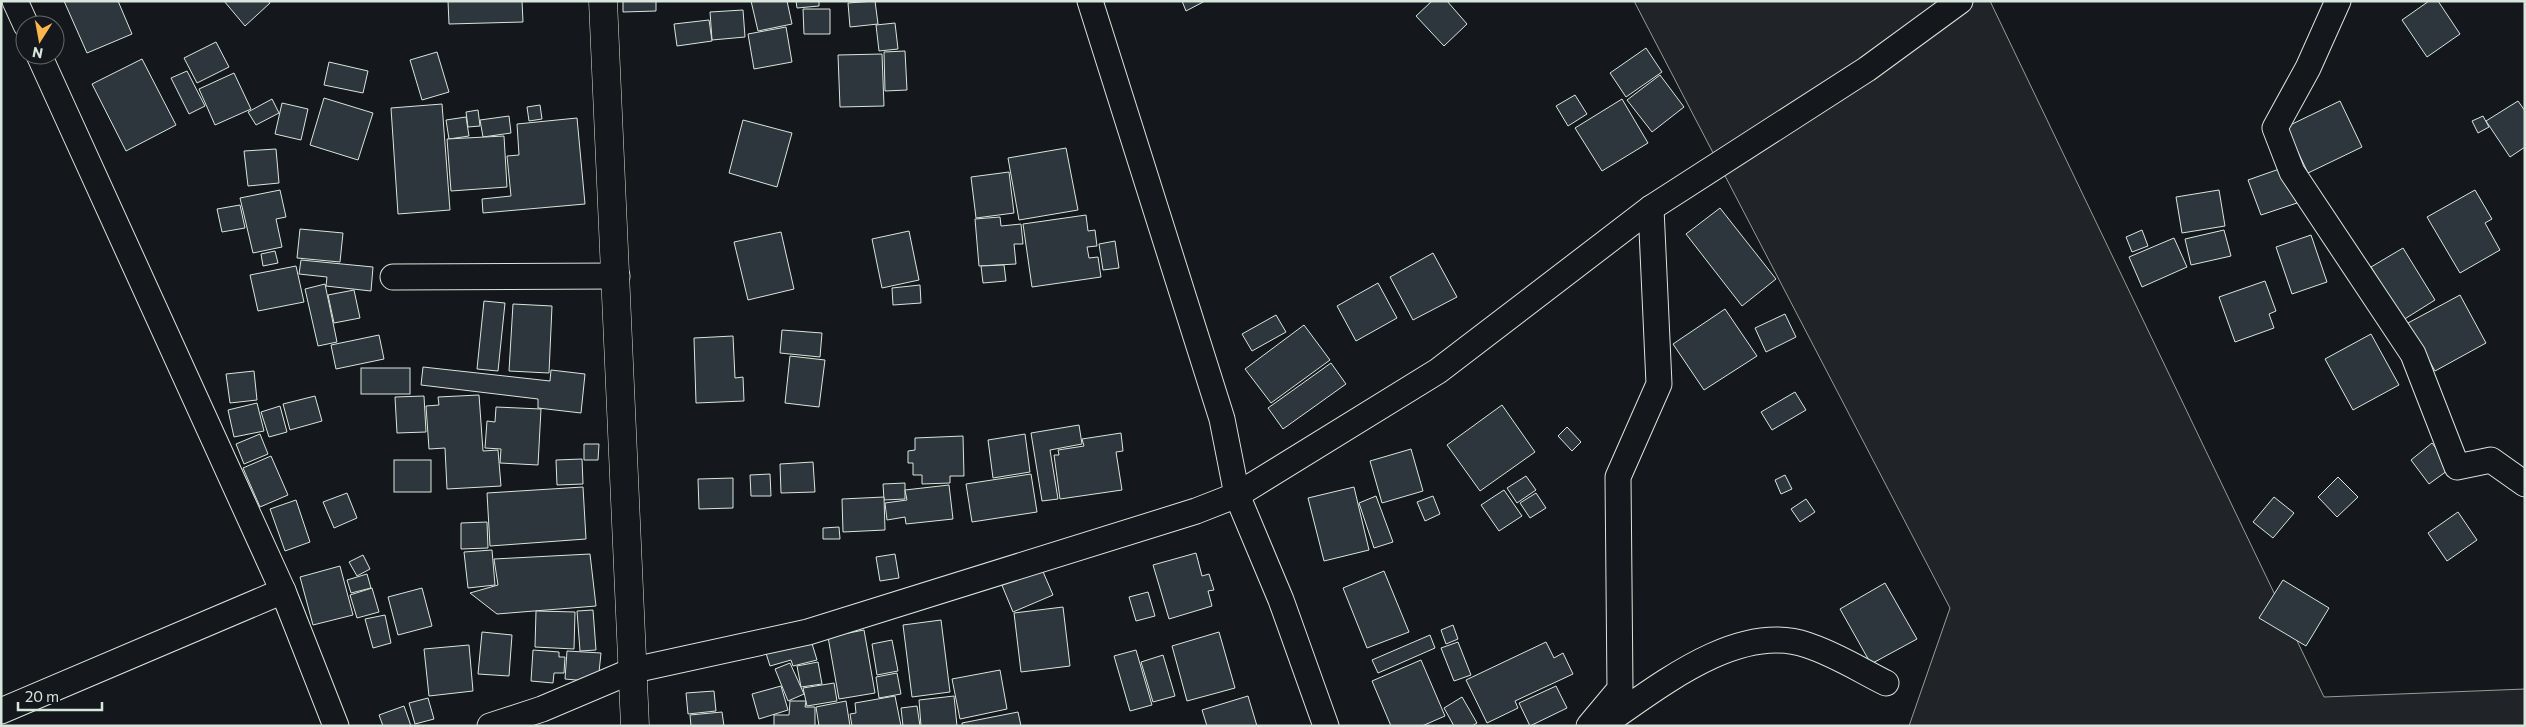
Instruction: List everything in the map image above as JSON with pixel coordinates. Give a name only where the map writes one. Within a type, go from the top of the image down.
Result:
[{"type":"main road","points":[[603,1],[617,276],[635,726]]},
{"type":"street","points":[[15,1],[21,15]]},
{"type":"street","points":[[1090,1],[1222,419],[1237,495],[1281,600],[1326,726]]},
{"type":"street","points":[[490,726],[542,709],[634,670],[808,632],[1196,511],[1237,495],[1438,371],[1652,208],[1867,69],[1960,1]]},
{"type":"street","points":[[2338,1],[2308,68],[2275,128],[2292,172],[2413,354],[2457,467],[2490,460],[2525,484]]},
{"type":"street","points":[[44,65],[283,591],[336,726]]},
{"type":"street","points":[[1589,726],[1620,689],[1618,477],[1659,384],[1652,208]]},
{"type":"street","points":[[393,277],[617,276]]},
{"type":"street","points":[[1,711],[283,591]]},
{"type":"street","points":[[1601,726],[1717,653],[1766,639],[1806,644],[1886,683]]},
{"type":"shaded area","points":[[1634,1],[1990,1],[2324,697],[2525,689],[2525,726],[1909,726],[1950,608]]},
{"type":"building","points":[[64,1],[118,1],[132,34],[87,53]]},
{"type":"building","points":[[224,1],[269,1],[270,3],[245,26]]},
{"type":"building","points":[[448,1],[522,1],[523,22],[449,24]]},
{"type":"building","points":[[623,1],[656,1],[656,11],[623,12]]},
{"type":"building","points":[[751,1],[787,1],[792,24],[758,31]]},
{"type":"building","points":[[796,1],[819,1],[819,6],[797,8]]},
{"type":"building","points":[[875,1],[878,24],[850,27],[848,3]]},
{"type":"building","points":[[1182,1],[1205,1],[1186,11]]},
{"type":"building","points":[[1432,1],[1447,1],[1467,24],[1444,46],[1416,16]]},
{"type":"building","points":[[2429,1],[2438,1],[2460,34],[2427,57],[2402,20]]},
{"type":"building","points":[[803,9],[830,9],[830,34],[804,34]]},
{"type":"building","points":[[743,10],[745,37],[712,40],[710,12]]},
{"type":"building","points":[[709,20],[712,41],[677,46],[674,24]]},
{"type":"building","points":[[895,23],[898,49],[879,51],[876,25]]},
{"type":"building","points":[[786,27],[792,62],[754,69],[748,34]]},
{"type":"building","points":[[216,42],[229,67],[197,83],[184,58]]},
{"type":"building","points":[[1646,48],[1662,72],[1626,97],[1610,73]]},
{"type":"building","points":[[905,51],[907,90],[885,91],[884,52]]},
{"type":"building","points":[[437,52],[449,92],[422,100],[410,60]]},
{"type":"building","points":[[882,54],[884,106],[840,107],[838,55]]},
{"type":"building","points":[[142,59],[176,125],[126,151],[92,84]]},
{"type":"building","points":[[329,62],[368,71],[363,93],[324,85]]},
{"type":"building","points":[[187,71],[205,106],[189,114],[171,78]]},
{"type":"building","points":[[234,73],[251,109],[215,125],[199,89]]},
{"type":"building","points":[[1660,75],[1684,107],[1652,132],[1627,100]]},
{"type":"building","points":[[1575,95],[1587,114],[1568,126],[1556,106]]},
{"type":"building","points":[[324,98],[373,113],[358,160],[310,145]]},
{"type":"building","points":[[272,99],[279,113],[256,125],[248,112]]},
{"type":"building","points":[[1622,99],[1648,143],[1602,171],[1575,128]]},
{"type":"building","points":[[2340,101],[2362,147],[2308,173],[2286,127]]},
{"type":"building","points":[[2518,101],[2525,111],[2525,147],[2510,157],[2486,121]]},
{"type":"building","points":[[282,103],[308,109],[301,140],[275,134]]},
{"type":"building","points":[[442,104],[450,210],[398,214],[391,108]]},
{"type":"building","points":[[540,105],[542,119],[529,121],[527,107]]},
{"type":"building","points":[[478,110],[480,126],[468,127],[466,112]]},
{"type":"building","points":[[509,116],[511,133],[483,137],[480,120]]},
{"type":"building","points":[[2483,116],[2489,127],[2478,133],[2472,121]]},
{"type":"building","points":[[466,117],[469,136],[449,139],[446,120]]},
{"type":"building","points":[[577,118],[585,204],[483,213],[482,199],[511,196],[507,156],[519,155],[517,124]]},
{"type":"building","points":[[743,120],[792,133],[777,187],[729,173]]},
{"type":"building","points":[[504,136],[507,187],[451,191],[447,139]]},
{"type":"building","points":[[1066,148],[1078,210],[1019,220],[1008,158]]},
{"type":"building","points":[[276,149],[279,183],[248,186],[244,151]]},
{"type":"building","points":[[2285,167],[2297,203],[2261,215],[2248,180]]},
{"type":"building","points":[[1009,172],[1014,213],[976,218],[971,177]]},
{"type":"building","points":[[280,190],[286,217],[276,219],[282,247],[253,253],[240,198]]},
{"type":"building","points":[[2219,190],[2225,226],[2182,233],[2176,197]]},
{"type":"building","points":[[2475,190],[2492,219],[2485,223],[2500,250],[2460,273],[2427,217]]},
{"type":"building","points":[[240,205],[245,228],[222,232],[217,209]]},
{"type":"building","points":[[1720,208],[1776,279],[1742,306],[1686,234]]},
{"type":"building","points":[[1086,215],[1088,231],[1095,230],[1097,246],[1087,247],[1089,258],[1098,257],[1101,277],[1032,287],[1023,224]]},
{"type":"building","points":[[1000,217],[1001,226],[1021,224],[1023,244],[1014,244],[1016,264],[979,266],[975,219]]},
{"type":"building","points":[[300,229],[343,233],[340,262],[297,258]]},
{"type":"building","points":[[2142,230],[2148,246],[2132,252],[2126,237]]},
{"type":"building","points":[[2224,230],[2231,256],[2191,265],[2185,239]]},
{"type":"building","points":[[909,231],[919,280],[882,288],[872,239]]},
{"type":"building","points":[[781,232],[794,289],[748,300],[734,242]]},
{"type":"building","points":[[2311,235],[2327,282],[2292,294],[2276,247]]},
{"type":"building","points":[[2174,238],[2187,267],[2142,287],[2129,257]]},
{"type":"building","points":[[1115,241],[1119,268],[1103,270],[1099,244]]},
{"type":"building","points":[[2403,248],[2435,300],[2403,320],[2371,267]]},
{"type":"building","points":[[275,251],[278,263],[263,266],[261,254]]},
{"type":"building","points":[[1433,253],[1457,297],[1413,320],[1390,277]]},
{"type":"building","points":[[301,260],[373,267],[371,291],[326,286],[327,277],[299,274]]},
{"type":"building","points":[[1004,265],[1006,281],[983,283],[981,266]]},
{"type":"building","points":[[296,266],[304,302],[258,311],[250,275]]},
{"type":"building","points":[[2265,281],[2276,311],[2269,314],[2274,328],[2235,342],[2219,297]]},
{"type":"building","points":[[1378,283],[1397,318],[1356,341],[1337,306]]},
{"type":"building","points":[[325,284],[337,342],[318,346],[305,289]]},
{"type":"building","points":[[920,285],[921,303],[893,305],[892,288]]},
{"type":"building","points":[[354,290],[360,318],[334,323],[328,295]]},
{"type":"building","points":[[2460,295],[2486,343],[2435,371],[2408,323]]},
{"type":"building","points":[[484,301],[505,303],[498,371],[477,369]]},
{"type":"building","points":[[513,304],[552,306],[549,373],[509,371]]},
{"type":"building","points":[[1725,309],[1757,356],[1704,390],[1673,344]]},
{"type":"building","points":[[1785,314],[1796,337],[1766,352],[1755,328]]},
{"type":"building","points":[[1276,315],[1286,332],[1252,351],[1242,334]]},
{"type":"building","points":[[1304,325],[1330,360],[1271,403],[1245,369]]},
{"type":"building","points":[[782,330],[822,333],[820,357],[780,353]]},
{"type":"building","points":[[2371,334],[2399,385],[2353,410],[2325,359]]},
{"type":"building","points":[[379,335],[384,359],[336,369],[331,345]]},
{"type":"building","points":[[733,336],[735,378],[743,377],[744,401],[696,403],[694,338]]},
{"type":"building","points":[[790,356],[825,360],[819,407],[785,403]]},
{"type":"building","points":[[1331,363],[1346,384],[1283,429],[1268,408]]},
{"type":"building","points":[[423,367],[550,381],[551,370],[585,374],[581,413],[538,408],[538,399],[421,385]]},
{"type":"building","points":[[361,368],[410,368],[410,394],[361,394]]},
{"type":"building","points":[[254,371],[257,400],[230,403],[226,374]]},
{"type":"building","points":[[1795,392],[1806,410],[1772,430],[1761,412]]},
{"type":"building","points":[[479,395],[483,451],[498,450],[501,486],[447,489],[445,448],[429,449],[426,406],[439,405],[438,397]]},
{"type":"building","points":[[315,396],[322,421],[290,430],[283,404]]},
{"type":"building","points":[[424,396],[426,432],[397,433],[395,397]]},
{"type":"building","points":[[257,403],[264,431],[234,437],[228,410]]},
{"type":"building","points":[[1502,405],[1535,452],[1480,491],[1447,445]]},
{"type":"building","points":[[280,406],[287,432],[269,437],[261,412]]},
{"type":"building","points":[[496,407],[541,409],[538,465],[500,463],[501,449],[485,448],[487,421],[495,422]]},
{"type":"building","points":[[1079,425],[1082,444],[1050,450],[1058,499],[1042,501],[1031,433]]},
{"type":"building","points":[[1567,427],[1581,442],[1572,451],[1558,436]]},
{"type":"building","points":[[1121,433],[1123,451],[1116,452],[1122,490],[1060,499],[1054,455],[1059,455],[1058,450],[1084,446],[1082,439]]},
{"type":"building","points":[[260,434],[268,454],[244,464],[236,444]]},
{"type":"building","points":[[1025,434],[1030,472],[993,478],[988,440]]},
{"type":"building","points":[[963,436],[964,476],[950,476],[950,483],[922,484],[922,475],[913,475],[913,463],[908,463],[908,451],[915,450],[915,438]]},
{"type":"building","points":[[2432,443],[2451,468],[2429,484],[2411,460]]},
{"type":"building","points":[[584,444],[599,444],[598,460],[584,460]]},
{"type":"building","points":[[1411,449],[1423,491],[1382,503],[1370,461]]},
{"type":"building","points":[[271,456],[288,495],[260,507],[243,468]]},
{"type":"building","points":[[582,459],[583,484],[557,485],[556,460]]},
{"type":"building","points":[[394,460],[431,460],[431,492],[394,492]]},
{"type":"building","points":[[813,462],[815,492],[781,493],[780,464]]},
{"type":"building","points":[[770,474],[771,496],[751,496],[750,475]]},
{"type":"building","points":[[1031,474],[1037,512],[972,522],[966,484]]},
{"type":"building","points":[[1785,475],[1792,489],[1781,494],[1775,480]]},
{"type":"building","points":[[1526,476],[1536,490],[1517,503],[1507,488]]},
{"type":"building","points":[[2338,477],[2358,497],[2337,517],[2318,497]]},
{"type":"building","points":[[733,478],[733,508],[699,509],[698,479]]},
{"type":"building","points":[[905,483],[905,499],[884,500],[883,484]]},
{"type":"building","points":[[949,485],[953,519],[906,524],[905,517],[887,520],[885,503],[907,500],[905,490]]},
{"type":"building","points":[[583,487],[586,539],[490,546],[487,493]]},
{"type":"building","points":[[1354,487],[1369,550],[1324,561],[1308,498]]},
{"type":"building","points":[[1504,490],[1522,516],[1499,531],[1481,505]]},
{"type":"building","points":[[347,493],[357,518],[334,528],[323,502]]},
{"type":"building","points":[[1536,493],[1546,508],[1530,518],[1520,503]]},
{"type":"building","points":[[1376,496],[1393,542],[1374,548],[1359,503]]},
{"type":"building","points":[[1433,496],[1440,514],[1425,521],[1417,502]]},
{"type":"building","points":[[884,497],[885,530],[843,532],[842,499]]},
{"type":"building","points":[[2274,497],[2294,513],[2273,538],[2253,522]]},
{"type":"building","points":[[1806,499],[1815,512],[1800,522],[1791,509]]},
{"type":"building","points":[[296,500],[310,542],[285,551],[270,509]]},
{"type":"building","points":[[2458,512],[2477,540],[2447,561],[2428,533]]},
{"type":"building","points":[[487,522],[488,548],[461,549],[461,523]]},
{"type":"building","points":[[839,527],[840,539],[823,539],[823,528]]},
{"type":"building","points":[[492,550],[495,585],[468,588],[464,552]]},
{"type":"building","points":[[1196,553],[1202,576],[1209,574],[1214,590],[1208,591],[1212,606],[1169,619],[1153,565]]},
{"type":"building","points":[[590,554],[596,606],[497,614],[470,593],[498,585],[494,559]]},
{"type":"building","points":[[895,554],[899,578],[880,581],[876,557]]},
{"type":"building","points":[[363,555],[370,569],[357,576],[349,562]]},
{"type":"building","points":[[340,566],[353,615],[313,625],[300,577]]},
{"type":"building","points":[[1041,567],[1053,595],[1013,612],[1001,583]]},
{"type":"building","points":[[1384,571],[1409,632],[1367,648],[1343,588]]},
{"type":"building","points":[[367,574],[371,588],[351,593],[347,580]]},
{"type":"building","points":[[2283,580],[2329,608],[2306,646],[2259,618]]},
{"type":"building","points":[[1885,583],[1917,639],[1871,664],[1840,609]]},
{"type":"building","points":[[372,588],[379,612],[357,618],[350,595]]},
{"type":"building","points":[[422,588],[432,626],[398,635],[388,597]]},
{"type":"building","points":[[1148,592],[1155,616],[1136,621],[1129,597]]},
{"type":"building","points":[[1063,607],[1070,666],[1021,672],[1014,613]]},
{"type":"building","points":[[593,610],[596,650],[580,651],[577,611]]},
{"type":"building","points":[[536,611],[575,612],[574,649],[535,647]]},
{"type":"building","points":[[385,615],[391,643],[373,648],[365,619]]},
{"type":"building","points":[[941,620],[950,692],[912,697],[903,625]]},
{"type":"building","points":[[1453,625],[1458,639],[1446,644],[1441,630]]},
{"type":"building","points":[[864,630],[875,693],[839,699],[828,637]]},
{"type":"building","points":[[482,632],[512,635],[509,676],[478,674]]},
{"type":"building","points":[[1219,632],[1235,688],[1187,701],[1172,646]]},
{"type":"building","points":[[1430,635],[1435,648],[1378,673],[1372,660]]},
{"type":"building","points":[[810,637],[817,660],[793,666],[791,660],[770,666],[765,650]]},
{"type":"building","points":[[892,640],[898,671],[877,675],[872,644]]},
{"type":"building","points":[[1458,642],[1471,675],[1454,681],[1441,648]]},
{"type":"building","points":[[1546,642],[1554,658],[1563,653],[1573,674],[1515,701],[1518,708],[1487,723],[1466,680]]},
{"type":"building","points":[[469,645],[473,691],[429,696],[424,649]]},
{"type":"building","points":[[533,650],[559,652],[559,657],[565,657],[564,673],[554,673],[553,683],[531,681]]},
{"type":"building","points":[[1136,650],[1152,705],[1130,711],[1114,656]]},
{"type":"building","points":[[567,651],[601,653],[598,682],[565,679]]},
{"type":"building","points":[[1163,655],[1175,696],[1153,702],[1141,662]]},
{"type":"building","points":[[1421,660],[1445,716],[1422,726],[1391,726],[1372,681]]},
{"type":"building","points":[[818,662],[822,684],[801,687],[797,666]]},
{"type":"building","points":[[790,663],[804,694],[788,701],[775,669]]},
{"type":"building","points":[[1000,670],[1007,709],[960,719],[952,679]]},
{"type":"building","points":[[897,673],[901,694],[879,698],[876,677]]},
{"type":"building","points":[[834,683],[837,701],[807,706],[803,688]]},
{"type":"building","points":[[781,686],[788,710],[759,719],[752,694]]},
{"type":"building","points":[[1556,686],[1567,708],[1530,726],[1519,703]]},
{"type":"building","points":[[714,691],[716,711],[688,714],[686,693]]},
{"type":"building","points":[[895,696],[901,726],[852,726],[850,714],[856,713],[855,703]]},
{"type":"building","points":[[954,696],[957,726],[921,726],[919,700]]},
{"type":"building","points":[[1248,696],[1257,726],[1207,726],[1202,710]]},
{"type":"building","points":[[1462,697],[1477,723],[1472,726],[1454,726],[1444,708]]},
{"type":"building","points":[[428,698],[434,719],[415,724],[409,703]]},
{"type":"building","points":[[790,701],[806,701],[805,707],[815,707],[815,726],[774,726],[774,715],[789,715]]},
{"type":"building","points":[[846,701],[850,726],[819,726],[816,707]]},
{"type":"building","points":[[404,706],[411,726],[383,726],[379,715]]},
{"type":"building","points":[[917,706],[920,726],[903,726],[901,708]]},
{"type":"building","points":[[722,712],[724,726],[691,726],[690,715]]},
{"type":"building","points":[[1018,712],[1021,726],[962,726],[962,723]]}]
